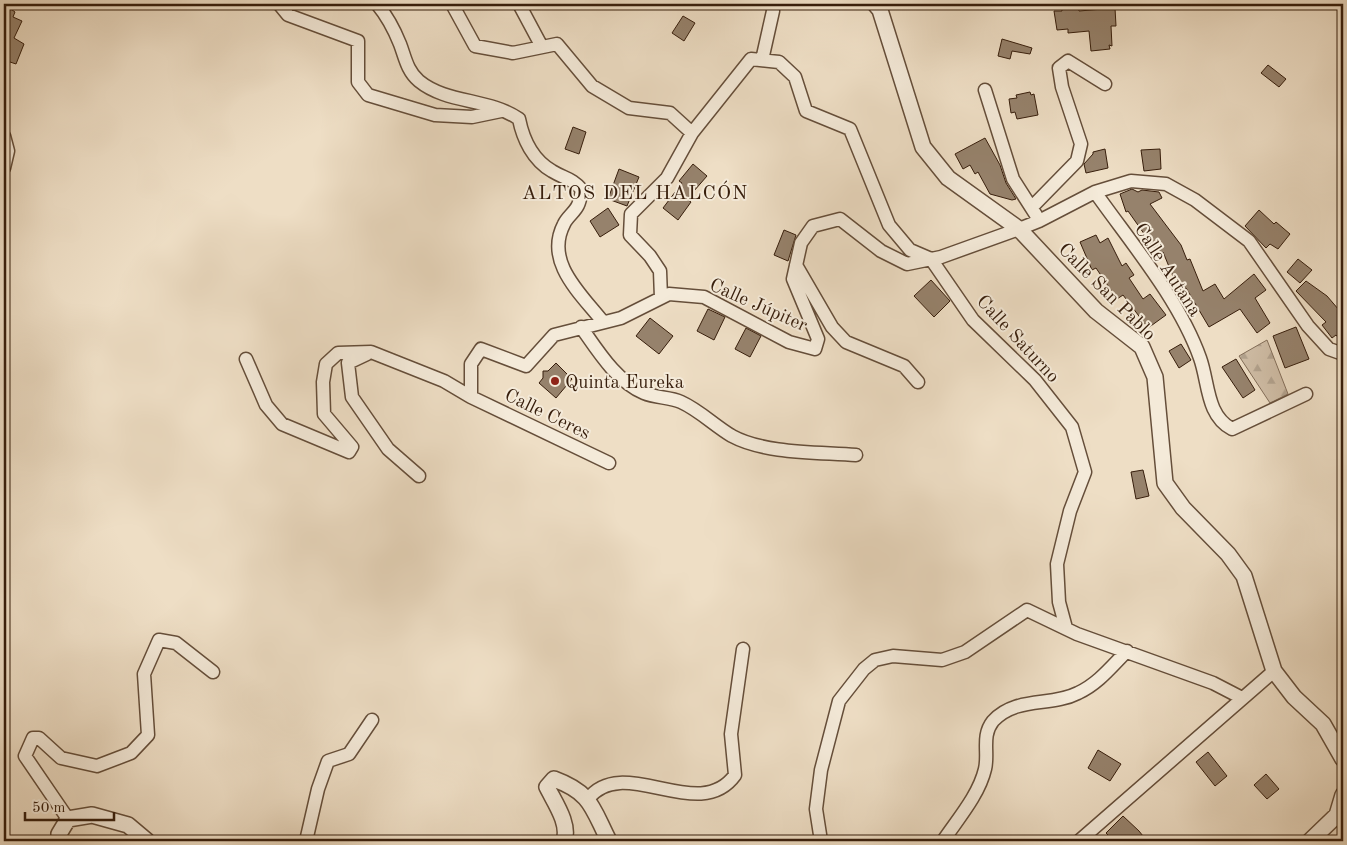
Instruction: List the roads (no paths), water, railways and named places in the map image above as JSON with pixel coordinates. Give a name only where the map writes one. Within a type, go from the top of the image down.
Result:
[{"type":"street","points":[[279,4],[288,14],[358,41],[358,82],[368,95],[435,115],[472,117],[506,110]]},
{"type":"street","points":[[377,4],[388,17],[400,45],[405,63],[418,81],[450,96],[506,110],[519,118],[521,131],[537,161],[553,172],[574,180],[582,190],[578,205],[564,224],[557,246],[558,260],[566,274],[603,322]]},
{"type":"street","points":[[452,4],[475,46],[513,52],[557,44],[592,86],[629,108],[670,113],[692,133]]},
{"type":"street","points":[[519,4],[542,47]]},
{"type":"street","points":[[762,60],[773,11],[772,4]]},
{"type":"street","name":"Calle San Pablo","points":[[875,4],[880,10],[923,147],[948,178],[1019,229],[1096,311],[1142,348],[1155,377],[1165,483],[1183,508],[1228,554],[1244,576],[1274,671],[1294,697],[1323,724],[1343,758]]},
{"type":"street","points":[[661,298],[660,271],[650,256],[630,235],[631,214],[667,178],[692,133],[751,60],[779,62],[795,77],[806,111],[850,129],[889,225],[910,250],[931,258]]},
{"type":"street","points":[[1032,207],[1077,161],[1081,144],[1062,87],[1059,68],[1068,61],[1105,84]]},
{"type":"street","points":[[985,90],[1013,179],[1032,207],[1039,222]]},
{"type":"street","points":[[4,136],[8,150],[4,168]]},
{"type":"street","name":"Calle Júpiter","points":[[471,397],[471,364],[481,349],[526,366],[554,335],[621,318],[669,294],[704,297],[789,342],[815,349],[818,339],[793,279],[801,243],[813,226],[840,219],[881,251],[907,264],[931,258],[1039,222],[1096,192],[1131,180],[1166,184],[1194,200],[1249,241],[1308,326],[1329,349],[1343,354]]},
{"type":"street","name":"Calle Autana","points":[[1096,192],[1174,306],[1200,358],[1213,410],[1222,424],[1232,429],[1306,394]]},
{"type":"street","name":"Calle Saturno","points":[[931,258],[973,320],[1035,380],[1072,427],[1085,472],[1070,512],[1057,564],[1060,602],[1066,628]]},
{"type":"street","points":[[796,265],[832,327],[846,342],[904,366],[918,382]]},
{"type":"street","points":[[581,327],[610,366],[628,384],[644,393],[681,402],[733,436],[752,444],[784,449],[856,455]]},
{"type":"street","points":[[246,359],[266,405],[282,424],[350,452],[352,447],[324,414],[323,382],[326,364],[338,353],[371,352],[444,381],[471,397]]},
{"type":"street","points":[[371,352],[348,364],[352,397],[388,449],[419,476]]},
{"type":"street","name":"Calle Ceres","points":[[471,397],[609,463]]},
{"type":"street","points":[[821,841],[816,809],[821,770],[840,701],[864,669],[875,660],[893,656],[942,660],[965,652],[1027,610],[1066,628],[1212,683],[1242,698]]},
{"type":"street","points":[[68,819],[26,756],[33,738],[40,738],[61,758],[97,766],[131,753],[148,734],[144,674],[159,640],[176,642],[213,672]]},
{"type":"street","points":[[588,799],[596,788],[615,782],[698,795],[727,786],[735,775],[731,734],[743,649]]},
{"type":"street","points":[[942,841],[975,793],[986,768],[985,741],[992,723],[1008,708],[1077,694],[1095,683],[1127,651]]},
{"type":"street","points":[[1079,841],[1274,671]]},
{"type":"street","points":[[306,841],[318,789],[328,761],[349,754],[372,720]]},
{"type":"street","points":[[564,841],[567,833],[559,809],[547,787],[554,779],[569,784],[588,799],[609,841]]},
{"type":"street","points":[[1310,841],[1337,815],[1343,795]]},
{"type":"street","points":[[62,841],[59,834],[68,819],[92,815],[128,825],[146,841]]},
{"type":"place","name":"Quinta Eureka","points":[[555,381]]},
{"type":"district","name":"ALTOS DEL HALCÓN","points":[[635,192]]}]
